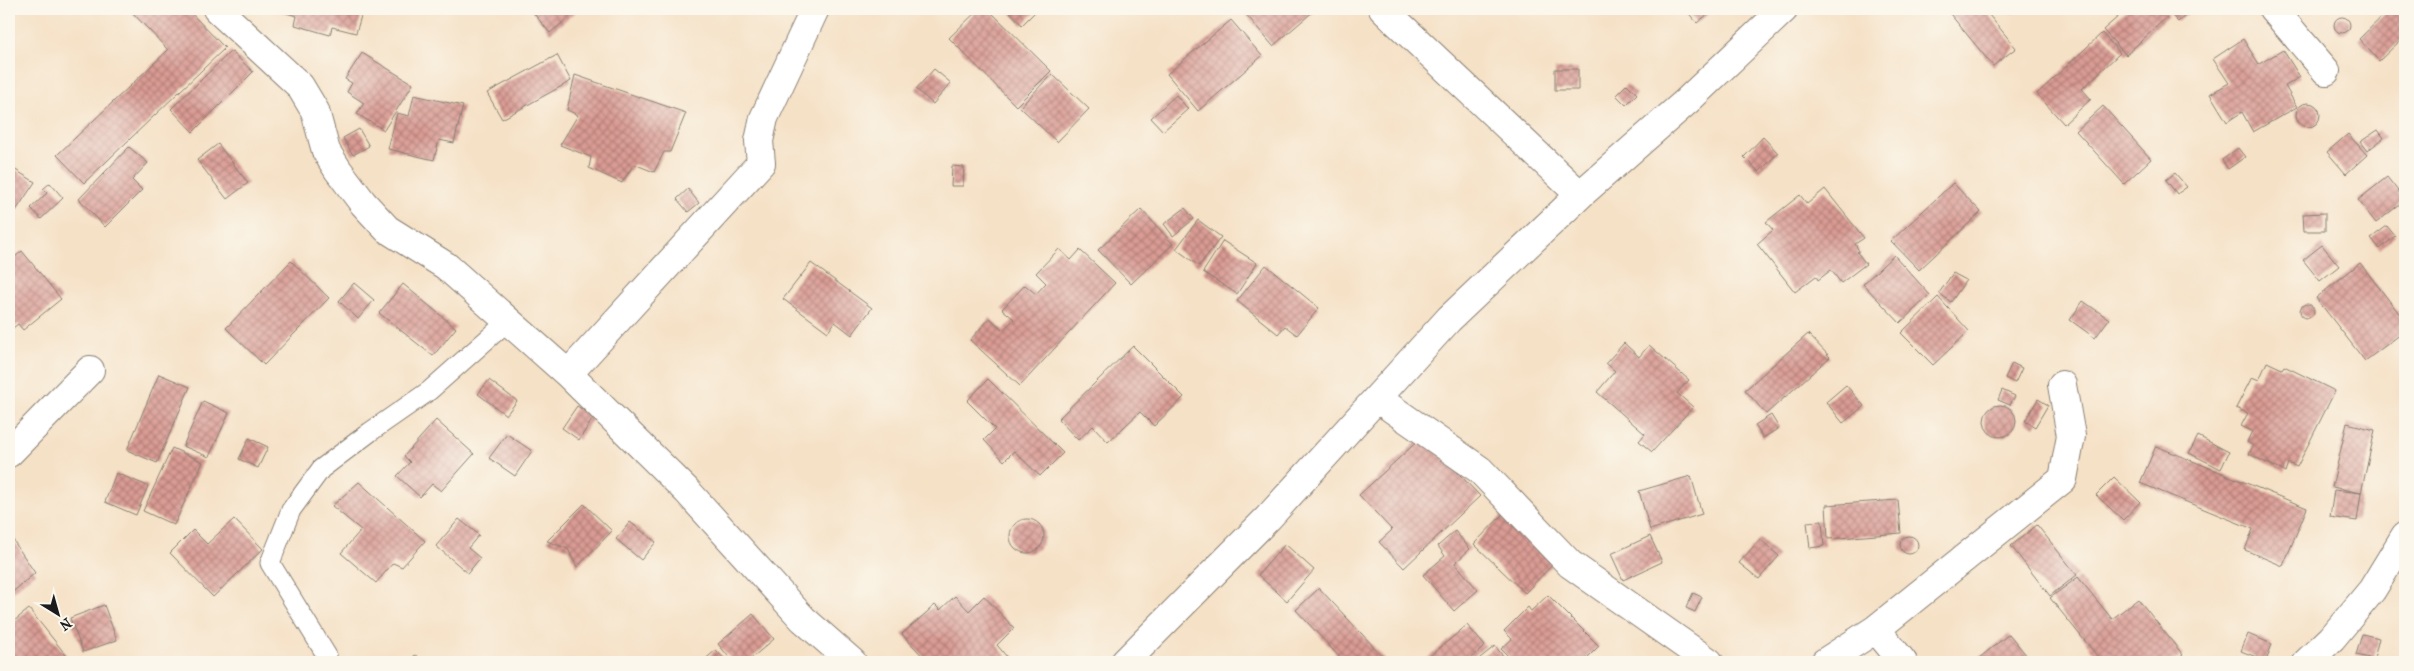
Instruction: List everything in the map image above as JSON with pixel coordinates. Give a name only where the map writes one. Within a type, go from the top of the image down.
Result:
[{"type":"street","points":[[217,9],[300,86],[316,112],[326,151],[363,203],[387,229],[446,266],[568,374],[687,491],[803,619],[852,662]]},
{"type":"street","points":[[568,374],[761,163],[759,141],[764,118],[815,9]]},
{"type":"street","points":[[1383,9],[1580,194]]},
{"type":"street","points":[[1125,662],[1268,518],[1449,319],[1580,194],[1687,101],[1784,9]]},
{"type":"street","points":[[2273,9],[2326,71]]},
{"type":"street","points":[[9,453],[90,370]]},
{"type":"street","points":[[1825,662],[1876,629],[2063,479],[2071,436],[2062,385]]},
{"type":"street","points":[[1378,399],[1480,470],[1570,564],[1709,662]]},
{"type":"street","points":[[2307,662],[2332,638],[2372,590],[2405,536]]},
{"type":"street","points":[[1876,629],[1903,662]]},
{"type":"lane","points":[[327,656],[270,563],[290,510],[321,469],[429,391],[509,320]]},
{"type":"building","points":[[129,9],[187,9],[225,48],[84,183],[57,155],[168,50]]},
{"type":"building","points":[[280,9],[363,9],[356,33],[332,27],[330,35],[295,25],[297,16],[279,11]]},
{"type":"building","points":[[532,9],[579,9],[550,33]]},
{"type":"building","points":[[979,9],[988,9],[1051,71],[1016,106],[949,38]]},
{"type":"building","points":[[1007,9],[1038,9],[1022,25]]},
{"type":"building","points":[[1247,9],[1316,9],[1273,46],[1244,12]]},
{"type":"building","points":[[1685,9],[1714,9],[1697,23]]},
{"type":"building","points":[[1946,9],[1984,9],[2016,48],[1993,66]]},
{"type":"building","points":[[2002,9],[2018,9],[2010,13]]},
{"type":"building","points":[[2127,9],[2163,9],[2169,15],[2126,55],[2103,30]]},
{"type":"building","points":[[2166,9],[2193,9],[2178,22]]},
{"type":"building","points":[[2390,9],[2405,9],[2405,36],[2379,61],[2359,39]]},
{"type":"building","points":[[2342,17],[2348,19],[2350,25],[2348,31],[2342,33],[2336,31],[2334,25],[2336,19]]},
{"type":"building","points":[[1231,20],[1262,56],[1198,111],[1167,74]]},
{"type":"building","points":[[2102,33],[2120,53],[2082,89],[2091,99],[2064,124],[2037,94]]},
{"type":"building","points":[[2243,39],[2259,64],[2283,50],[2300,77],[2285,86],[2297,107],[2253,132],[2242,112],[2227,122],[2210,94],[2229,83],[2213,59]]},
{"type":"building","points":[[231,51],[253,72],[193,132],[171,109]]},
{"type":"building","points":[[362,53],[413,84],[384,130],[357,114],[364,103],[347,92],[352,83],[345,79]]},
{"type":"building","points":[[557,55],[571,81],[502,119],[487,93]]},
{"type":"building","points":[[934,69],[951,83],[933,104],[916,89]]},
{"type":"building","points":[[1555,69],[1578,69],[1578,90],[1555,90]]},
{"type":"building","points":[[1052,74],[1089,109],[1057,142],[1020,107]]},
{"type":"building","points":[[575,75],[686,113],[670,152],[664,152],[654,172],[634,164],[622,183],[589,168],[591,157],[560,145],[578,115],[567,110]]},
{"type":"building","points":[[1627,84],[1637,94],[1626,105],[1616,95]]},
{"type":"building","points":[[414,95],[463,106],[454,143],[439,140],[434,160],[388,149],[397,113],[409,116]]},
{"type":"building","points":[[1176,95],[1188,109],[1163,131],[1151,118]]},
{"type":"building","points":[[2308,103],[2317,106],[2320,115],[2317,124],[2308,127],[2299,124],[2296,115],[2299,106]]},
{"type":"building","points":[[2103,106],[2151,159],[2124,184],[2076,131]]},
{"type":"building","points":[[359,129],[369,146],[353,155],[343,138]]},
{"type":"building","points":[[2378,130],[2384,138],[2367,151],[2360,142]]},
{"type":"building","points":[[2348,134],[2367,155],[2346,174],[2327,152]]},
{"type":"building","points":[[1763,137],[1778,153],[1759,172],[1744,157]]},
{"type":"building","points":[[218,144],[248,183],[227,199],[197,160]]},
{"type":"building","points":[[129,147],[148,163],[132,180],[142,190],[105,227],[79,199]]},
{"type":"building","points":[[2238,148],[2245,157],[2228,169],[2222,160]]},
{"type":"building","points":[[9,166],[35,182],[15,212],[9,207]]},
{"type":"building","points":[[952,166],[964,167],[963,186],[951,186]]},
{"type":"building","points":[[2175,173],[2187,187],[2177,194],[2166,180]]},
{"type":"building","points":[[2387,177],[2405,200],[2376,223],[2358,200]]},
{"type":"building","points":[[50,183],[63,198],[41,219],[31,208],[47,193],[43,189]]},
{"type":"building","points":[[1953,183],[1981,212],[1919,270],[1891,241]]},
{"type":"building","points":[[688,189],[699,203],[688,212],[677,199]]},
{"type":"building","points":[[1825,189],[1864,238],[1855,244],[1859,251],[1857,252],[1866,264],[1841,283],[1831,270],[1818,280],[1816,276],[1795,292],[1757,244],[1773,230],[1766,222],[1800,195],[1807,204]]},
{"type":"building","points":[[1185,208],[1194,219],[1173,236],[1164,224]]},
{"type":"building","points":[[1141,209],[1173,244],[1131,284],[1098,250]]},
{"type":"building","points":[[2325,213],[2325,231],[2304,231],[2303,214]]},
{"type":"building","points":[[1198,220],[1221,237],[1199,266],[1176,249]]},
{"type":"building","points":[[2387,226],[2395,236],[2380,249],[2371,238]]},
{"type":"building","points":[[1223,241],[1257,263],[1237,294],[1203,272]]},
{"type":"building","points":[[2322,245],[2339,266],[2320,281],[2303,260]]},
{"type":"building","points":[[1059,249],[1071,260],[1080,250],[1115,283],[1020,386],[970,340],[990,318],[1003,330],[1014,319],[1002,309],[1025,285],[1036,294],[1046,283],[1036,273]]},
{"type":"building","points":[[22,251],[61,299],[23,330],[18,324],[9,331],[9,262]]},
{"type":"building","points":[[1894,255],[1930,295],[1900,323],[1863,284]]},
{"type":"building","points":[[291,261],[329,298],[264,365],[226,328]]},
{"type":"building","points":[[811,263],[872,308],[852,335],[835,322],[828,332],[783,299]]},
{"type":"building","points":[[2360,263],[2405,321],[2405,331],[2365,361],[2316,298]]},
{"type":"building","points":[[1266,265],[1319,308],[1297,335],[1285,326],[1278,334],[1237,301]]},
{"type":"building","points":[[1953,273],[1966,280],[1951,302],[1939,293]]},
{"type":"building","points":[[354,283],[374,300],[358,319],[339,301]]},
{"type":"building","points":[[403,284],[456,328],[433,356],[379,313]]},
{"type":"building","points":[[1938,297],[1969,331],[1933,365],[1901,333]]},
{"type":"building","points":[[2083,301],[2109,319],[2095,338],[2070,320]]},
{"type":"building","points":[[2307,304],[2312,306],[2314,311],[2312,316],[2307,318],[2302,316],[2300,311],[2302,306]]},
{"type":"building","points":[[1808,334],[1830,357],[1766,414],[1745,390]]},
{"type":"building","points":[[1624,343],[1639,357],[1649,345],[1689,380],[1677,393],[1693,407],[1652,452],[1639,441],[1645,434],[1597,392],[1615,371],[1606,363]]},
{"type":"building","points":[[1133,346],[1184,397],[1154,426],[1140,412],[1108,442],[1093,426],[1078,440],[1058,419]]},
{"type":"building","points":[[2267,362],[2282,369],[2284,366],[2335,391],[2297,467],[2288,463],[2285,472],[2249,454],[2253,446],[2247,442],[2252,431],[2241,426],[2248,413],[2236,408],[2252,377],[2259,380]]},
{"type":"building","points":[[2012,363],[2022,368],[2015,383],[2005,378]]},
{"type":"building","points":[[159,374],[190,387],[157,463],[127,450]]},
{"type":"building","points":[[988,379],[1063,453],[1040,476],[1014,451],[1004,461],[984,440],[995,429],[967,401]]},
{"type":"building","points":[[489,380],[517,401],[506,415],[478,394]]},
{"type":"building","points":[[1846,385],[1864,406],[1843,423],[1826,402]]},
{"type":"building","points":[[2002,390],[2015,396],[2010,405],[1998,400]]},
{"type":"building","points":[[2038,399],[2048,405],[2035,427],[2025,421]]},
{"type":"building","points":[[203,401],[229,413],[209,457],[183,446]]},
{"type":"building","points":[[2000,405],[2006,406],[2011,410],[2015,415],[2015,427],[2011,432],[2006,436],[2000,437],[1994,436],[1989,432],[1985,427],[1984,421],[1985,415],[1989,410],[1994,406]]},
{"type":"building","points":[[577,406],[594,417],[579,440],[562,428]]},
{"type":"building","points":[[1771,415],[1779,428],[1763,438],[1755,425]]},
{"type":"building","points":[[436,420],[474,454],[441,491],[432,484],[420,497],[397,476],[410,462],[404,456]]},
{"type":"building","points":[[2347,423],[2375,430],[2361,493],[2332,487]]},
{"type":"building","points":[[507,434],[532,451],[515,476],[489,458]]},
{"type":"building","points":[[1423,436],[1480,496],[1404,568],[1379,542],[1392,530],[1359,495]]},
{"type":"building","points":[[2198,436],[2229,452],[2221,469],[2189,453]]},
{"type":"building","points":[[249,438],[268,447],[258,468],[239,459]]},
{"type":"building","points":[[2156,446],[2307,508],[2283,566],[2245,550],[2253,529],[2140,483]]},
{"type":"building","points":[[172,448],[203,462],[174,525],[143,511]]},
{"type":"building","points":[[116,473],[148,486],[136,515],[105,502]]},
{"type":"building","points":[[1691,476],[1702,514],[1650,530],[1639,491]]},
{"type":"building","points":[[2114,477],[2140,502],[2123,520],[2096,495]]},
{"type":"building","points":[[359,482],[425,541],[402,567],[393,563],[376,583],[341,553],[361,530],[332,506]]},
{"type":"building","points":[[2334,490],[2361,493],[2357,521],[2330,517]]},
{"type":"building","points":[[1898,500],[1901,533],[1828,539],[1826,505]]},
{"type":"building","points":[[584,504],[612,531],[577,567],[568,549],[547,541]]},
{"type":"building","points":[[1503,514],[1554,563],[1525,593],[1474,544]]},
{"type":"building","points":[[234,519],[263,549],[213,597],[170,553],[193,530],[207,544]]},
{"type":"building","points":[[459,519],[479,535],[468,548],[480,558],[468,573],[436,546]]},
{"type":"building","points":[[1027,519],[1034,520],[1039,524],[1043,529],[1043,543],[1039,548],[1034,552],[1027,553],[1020,552],[1015,548],[1011,543],[1010,536],[1011,529],[1015,524],[1020,520]]},
{"type":"building","points":[[1822,521],[1824,546],[1810,548],[1807,522]]},
{"type":"building","points":[[630,522],[656,542],[641,560],[616,539]]},
{"type":"building","points":[[2037,525],[2077,575],[2050,596],[2011,546]]},
{"type":"building","points":[[1455,531],[1470,549],[1455,563],[1478,590],[1454,611],[1423,575],[1445,556],[1438,546]]},
{"type":"building","points":[[9,534],[35,573],[9,595]]},
{"type":"building","points":[[1650,536],[1662,562],[1623,580],[1611,554]]},
{"type":"building","points":[[1909,536],[1915,539],[1918,545],[1915,551],[1909,554],[1903,551],[1900,545],[1903,539]]},
{"type":"building","points":[[1760,539],[1779,556],[1759,579],[1739,563]]},
{"type":"building","points":[[1285,544],[1314,570],[1287,601],[1258,575]]},
{"type":"building","points":[[2078,577],[2112,619],[2138,599],[2183,655],[2174,662],[2102,662],[2050,598]]},
{"type":"building","points":[[1319,588],[1388,662],[1344,662],[1296,610]]},
{"type":"building","points":[[1693,593],[1702,597],[1695,612],[1686,608]]},
{"type":"building","points":[[1548,595],[1599,646],[1583,662],[1514,662],[1501,649],[1512,639],[1504,631],[1528,607],[1531,611]]},
{"type":"building","points":[[955,596],[969,611],[984,596],[1014,628],[997,645],[1011,662],[928,662],[902,634],[935,605],[940,610]]},
{"type":"building","points":[[104,605],[117,640],[83,652],[70,618]]},
{"type":"building","points":[[29,609],[70,660],[68,662],[9,662],[9,625]]},
{"type":"building","points":[[753,614],[774,639],[747,662],[733,662],[718,644]]},
{"type":"building","points":[[1467,625],[1485,646],[1467,662],[1423,662]]},
{"type":"building","points":[[2009,634],[2032,662],[1974,662]]},
{"type":"building","points":[[2248,634],[2272,644],[2266,661],[2241,651]]},
{"type":"building","points":[[2362,634],[2379,638],[2374,659],[2356,655]]},
{"type":"building","points":[[1495,646],[1508,662],[1475,662]]},
{"type":"building","points":[[716,650],[727,662],[702,662]]},
{"type":"building","points":[[415,655],[426,662],[409,662]]}]
